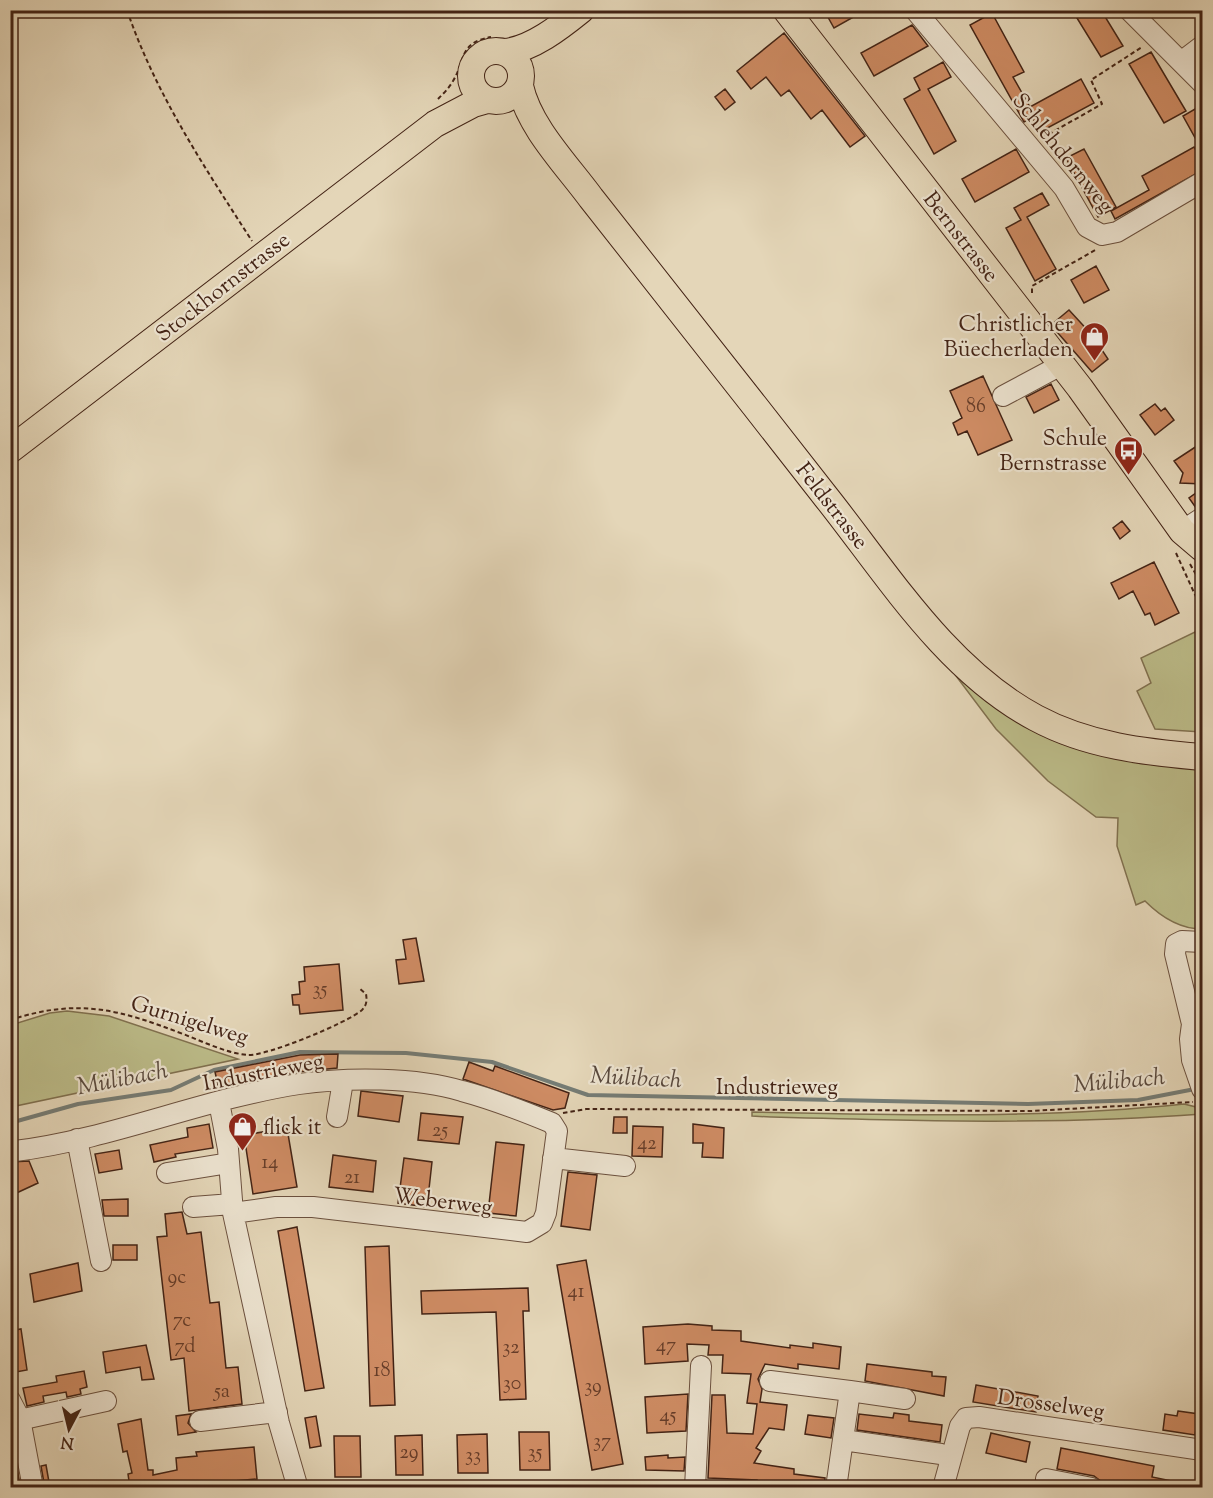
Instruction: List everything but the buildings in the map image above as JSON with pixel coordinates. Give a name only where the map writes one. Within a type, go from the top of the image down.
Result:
[{"type":"main road","points":[[553,32],[511,96],[493,101],[476,91],[471,78],[472,68],[482,55],[522,48],[553,32],[581,10]]},
{"type":"main road","name":"Bernstrasse","points":[[786,10],[1061,364],[1187,531],[1203,548]]},
{"type":"main road","points":[[505,52],[516,60],[521,79]]},
{"type":"main road","name":"Stockhornstrasse","points":[[435,124],[471,78]]},
{"type":"main road","name":"Feldstrasse","points":[[521,79],[523,98],[544,135],[908,600],[968,669],[1017,707],[1077,736],[1118,747],[1203,757]]},
{"type":"main road","name":"Stockhornstrasse","points":[[10,450],[435,124],[473,104],[493,101]]},
{"type":"main road","name":"Feldstrasse","points":[[493,101],[544,135]]},
{"type":"main road","points":[[1187,531],[1203,568]]},
{"type":"street","name":"Schlehdornweg","points":[[915,10],[1064,188],[1087,227],[1102,235],[1117,232],[1203,182]]},
{"type":"street","points":[[1129,10],[1203,82]]},
{"type":"street","points":[[1181,62],[1203,46]]},
{"type":"street","points":[[1004,396],[1061,364]]},
{"type":"street","points":[[1202,1091],[1192,1060],[1190,1039],[1192,1024],[1175,954],[1176,944],[1182,941],[1203,942]]},
{"type":"street","points":[[337,1117],[343,1081]]},
{"type":"street","name":"Industrieweg","points":[[13,1152],[56,1146],[163,1119],[219,1102],[299,1084],[343,1081],[440,1086],[463,1091],[552,1123]]},
{"type":"street","points":[[219,1102],[229,1163],[233,1209],[278,1417],[300,1487]]},
{"type":"street","name":"Weberweg","points":[[233,1209],[313,1207],[527,1232],[542,1223],[546,1213],[557,1131],[552,1123]]},
{"type":"street","points":[[77,1139],[101,1261]]},
{"type":"street","points":[[553,1158],[625,1166]]},
{"type":"street","points":[[168,1173],[229,1163]]},
{"type":"street","points":[[193,1207],[233,1209]]},
{"type":"street","points":[[695,1488],[701,1366]]},
{"type":"street","points":[[770,1381],[905,1399]]},
{"type":"street","points":[[836,1488],[850,1391]]},
{"type":"street","points":[[10,1400],[33,1488]]},
{"type":"street","points":[[15,1420],[106,1401]]},
{"type":"street","points":[[201,1420],[278,1417]]},
{"type":"street","points":[[228,1428],[278,1417]]},
{"type":"street","name":"Drosselweg","points":[[943,1488],[960,1426],[966,1418],[979,1417],[1203,1450]]},
{"type":"street","points":[[843,1440],[941,1454]]},
{"type":"street","points":[[1046,1479],[1092,1488]]},
{"type":"path","points":[[127,10],[146,58],[184,131],[214,182],[263,255]]},
{"type":"path","points":[[1029,145],[1102,104],[1091,80],[1156,38]]},
{"type":"path","points":[[1014,303],[1033,292],[1032,286],[1098,249],[1102,235]]},
{"type":"path","points":[[1187,531],[1176,551],[1203,610]]},
{"type":"path","name":"Gurnigelweg","points":[[10,1020],[57,1008],[101,1009],[143,1019],[225,1050],[251,1055],[273,1051],[343,1022],[363,1009],[367,1001],[366,994],[359,988]]},
{"type":"path","name":"Industrieweg","points":[[552,1123],[572,1109],[586,1108],[1031,1111],[1202,1091]]},
{"type":"green space","points":[[1195,632],[1202,647],[1202,732],[1155,729],[1137,691],[1151,683],[1141,658]]},
{"type":"green space","points":[[956,676],[969,680],[998,704],[1202,765],[1202,929],[1186,927],[1171,921],[1145,901],[1136,905],[1117,846],[1118,818],[1096,817],[1048,781],[996,729]]},
{"type":"green space","points":[[67,1011],[109,1016],[238,1059],[11,1107],[11,1025],[50,1013]]},
{"type":"green space","points":[[1184,1104],[1200,1108],[1202,1114],[1094,1120],[987,1121],[752,1116],[752,1112],[1022,1114]]},
{"type":"waterway","name":"Mülibach","points":[[10,1123],[78,1104],[171,1090],[214,1070],[300,1052],[406,1053],[492,1062],[588,1095],[1028,1104],[1138,1100],[1195,1089]]},
{"type":"place","name":"Christlicher Büecherladen","points":[[1094,362]]},
{"type":"place","name":"Schule Bernstrasse","points":[[1128,476]]},
{"type":"place","name":"flick it","points":[[242,1152]]}]
